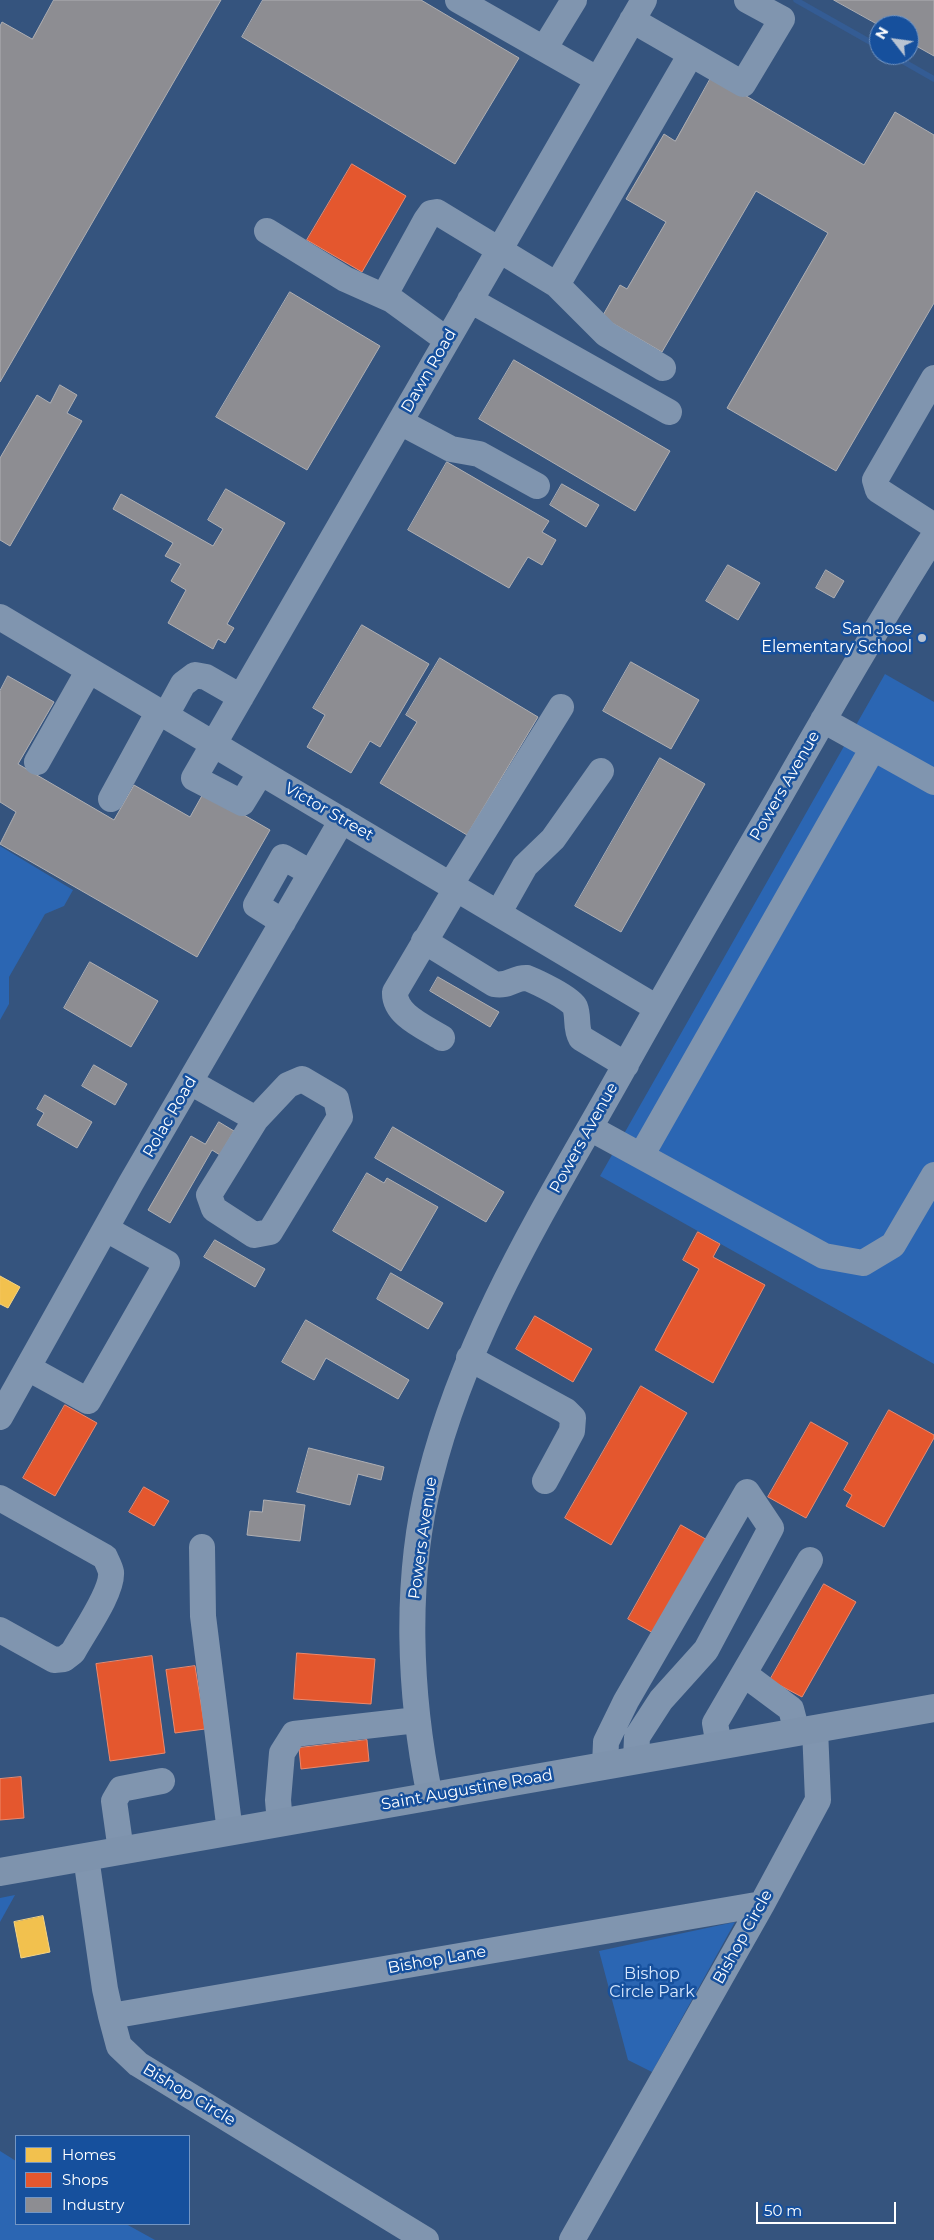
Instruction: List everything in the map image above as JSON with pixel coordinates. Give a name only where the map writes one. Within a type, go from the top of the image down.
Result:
[{"type":"main road","name":"Saint Augustine Road","points":[[0,1872],[934,1708]]},
{"type":"street","points":[[458,0],[597,79]]},
{"type":"street","points":[[544,49],[574,0]]},
{"type":"street","points":[[638,10],[691,54],[743,84],[782,19],[747,0]]},
{"type":"street","name":"Dawn Road","points":[[261,772],[242,803],[194,778],[638,10]]},
{"type":"street","points":[[557,285],[691,54]]},
{"type":"street","points":[[392,300],[388,294],[388,288],[431,213],[437,212],[557,285],[606,334],[663,368]]},
{"type":"street","points":[[267,231],[345,279],[392,300],[447,340]]},
{"type":"street","points":[[470,300],[669,412]]},
{"type":"street","points":[[934,378],[875,480],[878,490],[934,526]]},
{"type":"street","points":[[400,422],[451,450],[479,454],[537,486]]},
{"type":"street","name":"Powers Avenue","points":[[430,1797],[417,1720],[412,1659],[416,1568],[430,1479],[453,1400],[469,1358],[508,1274],[657,1008],[881,619],[934,536]]},
{"type":"street","name":"Victor Street","points":[[0,617],[500,912],[657,1008]]},
{"type":"street","points":[[37,762],[88,670]]},
{"type":"street","points":[[111,799],[163,713],[183,684],[195,675],[206,677],[241,697]]},
{"type":"street","points":[[442,1038],[402,1012],[395,999],[400,980],[561,707]]},
{"type":"street","points":[[823,720],[934,782]]},
{"type":"street","points":[[641,1156],[874,748]]},
{"type":"street","points":[[500,912],[525,866],[553,839],[601,771]]},
{"type":"street","name":"Rolac Road","points":[[0,1417],[190,1082],[342,820]]},
{"type":"street","points":[[424,941],[494,984],[504,986],[522,978],[527,978],[570,1001],[575,1007],[577,1031],[581,1038],[626,1065]]},
{"type":"street","points":[[302,1080],[336,1099],[340,1117],[270,1232],[254,1234],[214,1209],[209,1195],[256,1119],[288,1085],[302,1080]]},
{"type":"street","points":[[190,1082],[256,1119]]},
{"type":"street","points":[[590,1128],[824,1256],[863,1263],[893,1245],[934,1175]]},
{"type":"street","points":[[28,1368],[88,1401],[167,1263],[106,1229]]},
{"type":"street","points":[[469,1358],[566,1411],[573,1418],[572,1431],[545,1481]]},
{"type":"street","points":[[605,1766],[606,1742],[626,1701],[747,1492],[771,1528],[706,1650],[661,1700],[637,1737],[636,1760]]},
{"type":"street","points":[[0,1498],[105,1557],[111,1569],[111,1578],[106,1591],[72,1652],[64,1659],[54,1660],[0,1630]]},
{"type":"street","points":[[202,1548],[203,1616],[230,1832]]},
{"type":"street","points":[[719,1746],[716,1723],[810,1560]]},
{"type":"street","name":"Bishop Circle","points":[[572,2240],[762,1904],[818,1800],[806,1730],[791,1710],[744,1674]]},
{"type":"street","points":[[280,1823],[278,1800],[282,1753],[294,1734],[417,1720]]},
{"type":"street","points":[[121,1851],[114,1801],[121,1789],[162,1781]]},
{"type":"street","name":"Bishop Circle","points":[[86,1857],[104,1989],[119,2046],[138,2064],[426,2240]]},
{"type":"street","name":"Bishop Lane","points":[[111,2016],[762,1904]]},
{"type":"green space","points":[[885,674],[934,702],[934,1364],[600,1176]]},
{"type":"green space","points":[[0,846],[73,890],[64,906],[45,914],[9,977],[9,1004],[0,1020]]},
{"type":"green space","points":[[15,1895],[0,1922],[0,1898]]},
{"type":"green space","name":"Bishop Circle Park","points":[[735,1922],[652,2072],[628,2060],[599,1951]]},
{"type":"green space","points":[[0,2151],[15,2160],[15,2225],[128,2225],[155,2240],[0,2240]]},
{"type":"building: Homes","points":[[0,1276],[20,1287],[8,1308],[0,1304]]},
{"type":"building: Homes","points":[[43,1916],[50,1952],[21,1958],[14,1922]]},
{"type":"building: Shops","points":[[352,164],[406,196],[362,272],[307,240]]},
{"type":"building: Shops","points":[[698,1232],[720,1244],[713,1257],[765,1285],[713,1383],[655,1350],[699,1269],[683,1260]]},
{"type":"building: Shops","points":[[535,1316],[592,1349],[573,1382],[516,1349]]},
{"type":"building: Shops","points":[[641,1386],[687,1413],[611,1545],[565,1518]]},
{"type":"building: Shops","points":[[65,1405],[97,1423],[55,1496],[23,1478]]},
{"type":"building: Shops","points":[[889,1410],[934,1435],[934,1438],[884,1527],[846,1506],[852,1495],[844,1490]]},
{"type":"building: Shops","points":[[811,1422],[848,1443],[806,1518],[768,1497]]},
{"type":"building: Shops","points":[[144,1487],[169,1501],[154,1526],[129,1512]]},
{"type":"building: Shops","points":[[681,1525],[709,1541],[655,1634],[628,1619]]},
{"type":"building: Shops","points":[[824,1584],[856,1602],[802,1697],[770,1680]]},
{"type":"building: Shops","points":[[297,1653],[375,1659],[371,1704],[294,1699]]},
{"type":"building: Shops","points":[[152,1656],[165,1753],[110,1761],[96,1664]]},
{"type":"building: Shops","points":[[195,1666],[205,1729],[175,1733],[166,1670]]},
{"type":"building: Shops","points":[[367,1740],[369,1761],[301,1769],[299,1748]]},
{"type":"building: Shops","points":[[21,1777],[24,1818],[0,1820],[0,1779]]},
{"type":"building: Industry","points":[[54,0],[221,0],[0,382],[0,26],[2,22],[32,39]]},
{"type":"building: Industry","points":[[263,0],[421,0],[519,58],[455,164],[242,37]]},
{"type":"building: Industry","points":[[834,0],[934,0],[934,56],[919,48],[919,15],[869,15],[869,19]]},
{"type":"building: Industry","points":[[712,76],[864,165],[895,112],[934,135],[934,303],[836,471],[727,408],[828,233],[756,191],[662,352],[602,317],[620,285],[627,289],[666,222],[626,199],[664,134],[675,141]]},
{"type":"building: Industry","points":[[290,292],[380,346],[307,470],[216,417]]},
{"type":"building: Industry","points":[[514,360],[670,451],[635,511],[479,419]]},
{"type":"building: Industry","points":[[60,385],[77,395],[67,413],[82,421],[10,546],[0,540],[0,458],[37,395],[50,403]]},
{"type":"building: Industry","points":[[447,462],[549,521],[542,532],[556,540],[542,565],[528,557],[509,588],[408,530]]},
{"type":"building: Industry","points":[[562,484],[599,505],[586,527],[550,505]]},
{"type":"building: Industry","points":[[226,489],[285,523],[227,624],[234,628],[225,643],[218,639],[213,649],[168,623],[186,590],[171,581],[181,564],[165,556],[173,543],[113,509],[121,494],[213,546],[223,529],[208,520]]},
{"type":"building: Industry","points":[[728,565],[760,583],[738,620],[706,601]]},
{"type":"building: Industry","points":[[826,570],[844,581],[834,598],[816,588]]},
{"type":"building: Industry","points":[[362,625],[429,664],[380,747],[370,741],[351,773],[307,747],[325,715],[313,708]]},
{"type":"building: Industry","points":[[440,658],[538,717],[467,835],[380,783],[417,722],[406,715]]},
{"type":"building: Industry","points":[[631,662],[699,700],[671,749],[603,711]]},
{"type":"building: Industry","points":[[8,676],[54,702],[18,764],[114,820],[134,785],[190,817],[204,792],[270,830],[197,957],[0,844],[16,812],[0,802],[0,691]]},
{"type":"building: Industry","points":[[660,758],[705,784],[621,932],[575,906]]},
{"type":"building: Industry","points":[[90,962],[158,1001],[131,1047],[64,1008]]},
{"type":"building: Industry","points":[[438,977],[499,1012],[490,1027],[430,991]]},
{"type":"building: Industry","points":[[94,1065],[127,1084],[115,1105],[82,1086]]},
{"type":"building: Industry","points":[[45,1095],[92,1122],[77,1148],[37,1125],[44,1113],[37,1109]]},
{"type":"building: Industry","points":[[219,1122],[234,1131],[220,1155],[212,1150],[170,1223],[148,1210],[191,1136],[205,1144]]},
{"type":"building: Industry","points":[[393,1127],[504,1192],[486,1222],[375,1158]]},
{"type":"building: Industry","points":[[367,1173],[384,1183],[387,1178],[438,1207],[401,1271],[333,1231]]},
{"type":"building: Industry","points":[[215,1240],[265,1269],[255,1287],[204,1257]]},
{"type":"building: Industry","points":[[391,1273],[443,1303],[428,1329],[377,1299]]},
{"type":"building: Industry","points":[[306,1320],[409,1380],[398,1399],[326,1358],[314,1380],[282,1362]]},
{"type":"building: Industry","points":[[309,1448],[384,1467],[381,1480],[358,1474],[350,1505],[297,1492]]},
{"type":"building: Industry","points":[[264,1500],[305,1505],[300,1541],[247,1535],[250,1511],[262,1512]]},
{"type":"waterway","points":[[796,0],[869,41]]},
{"type":"waterway","points":[[910,65],[934,79]]},
{"type":"place","name":"San Jose Elementary School","points":[[922,638]]}]
